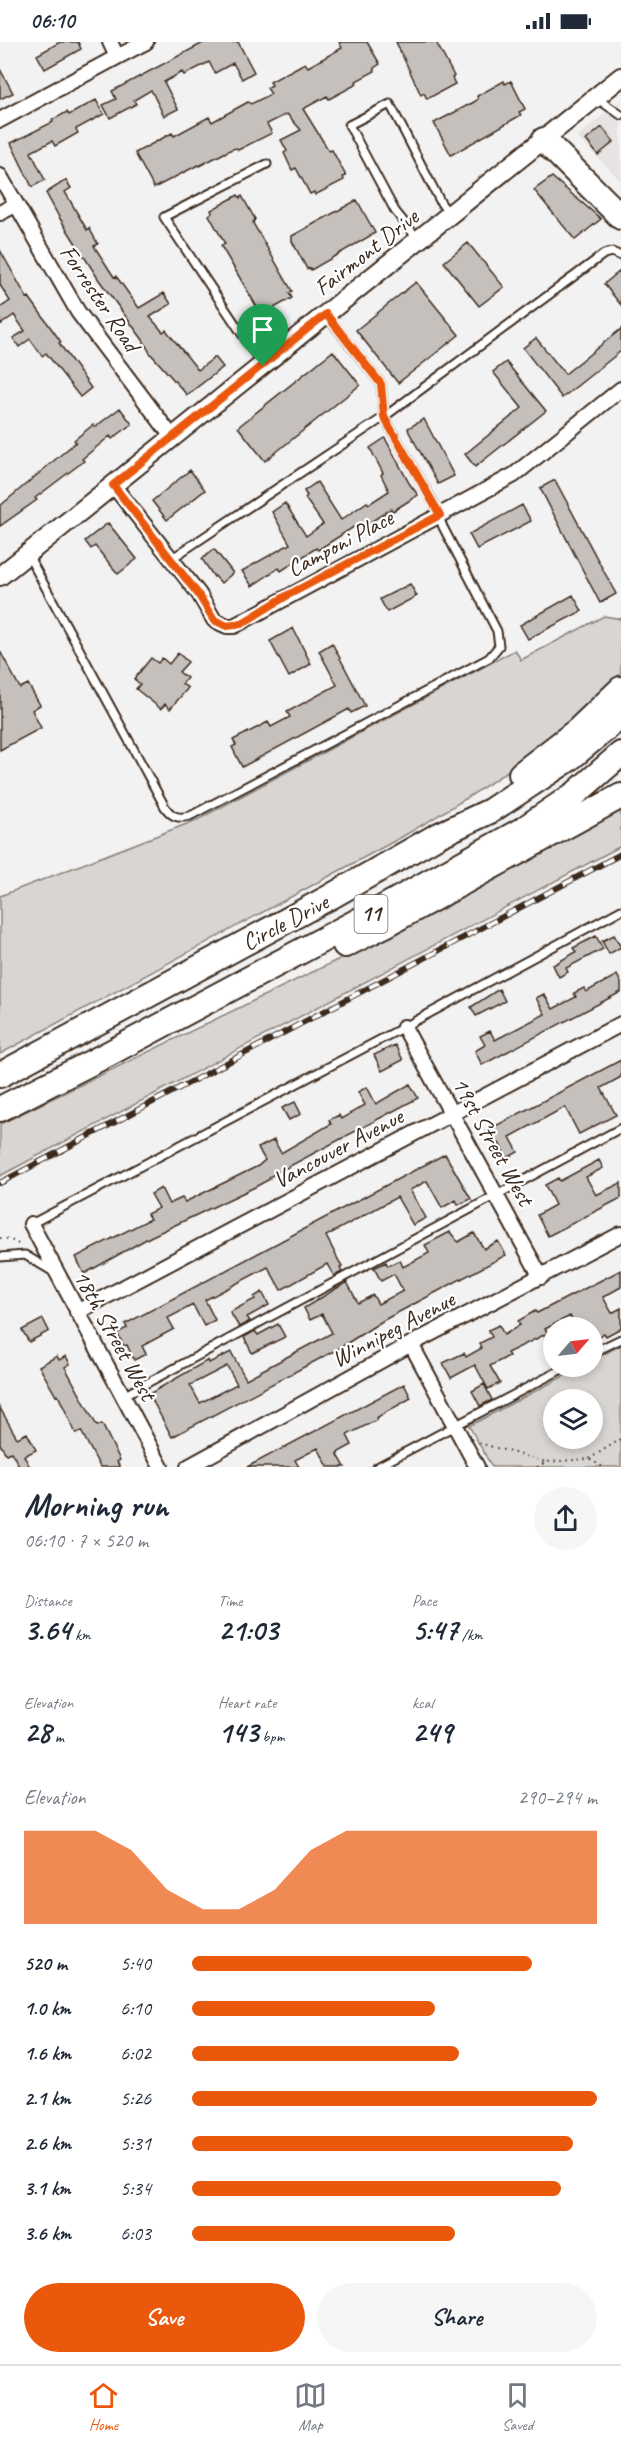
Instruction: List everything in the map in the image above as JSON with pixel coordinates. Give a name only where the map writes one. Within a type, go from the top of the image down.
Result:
[{"type":"highway","points":[[544,140],[621,217]]},
{"type":"highway","points":[[437,836],[458,816],[532,767],[578,730],[621,689]]},
{"type":"highway","name":"Circle Drive","points":[[0,1075],[11,1066],[330,897],[437,836],[490,812],[524,791],[589,744],[621,716]]},
{"type":"highway","name":"Circle Drive","points":[[0,1109],[384,907],[508,837],[560,805],[621,754]]},
{"type":"highway","points":[[108,1054],[202,1015],[387,924],[621,796]]},
{"type":"highway","points":[[0,1093],[349,910],[508,837]]},
{"type":"street","points":[[110,42],[117,57]]},
{"type":"street","points":[[0,120],[146,42]]},
{"type":"street","name":"Fairmont Drive","points":[[0,576],[621,77]]},
{"type":"street","name":"Forrester Road","points":[[0,176],[78,312],[173,438]]},
{"type":"street","points":[[0,213],[15,205]]},
{"type":"street","name":"Camponi Place","points":[[113,485],[198,594],[214,620],[227,626],[234,626],[514,475],[621,389]]},
{"type":"street","name":"Vancouver Avenue","points":[[77,1312],[621,1024]]},
{"type":"street","name":"19st Street West","points":[[404,1027],[541,1277]]},
{"type":"street","name":"18th Street West","points":[[31,1224],[161,1467]]},
{"type":"street","name":"Winnipeg Avenue","points":[[188,1467],[411,1344],[621,1234]]},
{"type":"street","points":[[411,1344],[460,1423],[477,1467]]},
{"type":"lane","points":[[596,97],[621,115]]},
{"type":"lane","points":[[419,240],[395,211],[349,125],[390,104],[450,216]]},
{"type":"lane","points":[[263,366],[164,217],[267,164]]},
{"type":"lane","points":[[171,559],[384,417],[604,254],[612,252],[621,256]]},
{"type":"lane","points":[[27,555],[171,816],[183,818],[458,674],[495,652],[499,646],[497,631],[443,527],[440,515],[384,417],[381,384],[326,314]]},
{"type":"lane","points":[[31,1224],[621,910]]},
{"type":"lane","points":[[123,1396],[621,1128]]},
{"type":"lane","points":[[0,1257],[25,1255],[57,1274]]},
{"type":"lane","points":[[603,1348],[621,1339]]},
{"type":"lane","points":[[377,1467],[547,1377]]},
{"type":"path","points":[[460,1423],[476,1442],[546,1462],[589,1459],[621,1439]]},
{"type":"path","points":[[589,1459],[603,1467]]},
{"type":"path","points":[[537,1467],[546,1462]]},
{"type":"shaded area","points":[[621,100],[621,181],[577,137]]},
{"type":"shaded area","points":[[604,616],[621,619],[621,673],[553,736],[498,778],[400,838],[0,1054],[0,896],[197,820],[515,650],[521,660]]},
{"type":"shaded area","points":[[621,806],[621,846],[0,1176],[0,1124],[442,909]]},
{"type":"shaded area","points":[[621,1345],[621,1467],[492,1467],[469,1426],[562,1377],[603,1377],[603,1355]]},
{"type":"building","points":[[60,42],[78,42],[81,49],[45,69],[37,55]]},
{"type":"building","points":[[205,42],[238,42],[254,72],[242,79],[233,63],[215,73],[209,62],[184,75],[182,72],[164,82],[178,109],[164,116],[151,90],[134,100],[136,104],[110,118],[103,105],[116,99],[112,91]]},
{"type":"building","points":[[339,42],[367,42],[380,64],[374,68],[375,71],[356,81],[357,84],[329,99],[327,96],[303,109],[329,151],[332,150],[346,176],[343,177],[344,180],[315,195],[314,192],[310,194],[296,168],[292,170],[284,153],[287,151],[281,140],[301,130],[287,114],[267,124],[272,133],[238,150],[237,148],[232,149],[154,188],[135,153],[172,133],[174,136],[209,117],[212,122],[248,102],[251,104],[271,94],[267,88],[272,85],[270,82],[305,63],[308,67],[342,48]]},
{"type":"building","points":[[396,42],[436,42],[454,76],[452,78],[455,84],[427,99],[424,93],[421,95]]},
{"type":"building","points":[[0,69],[13,93],[0,99]]},
{"type":"building","points":[[504,81],[505,84],[511,81],[525,109],[519,112],[521,115],[451,155],[434,123],[474,102],[478,99],[477,96]]},
{"type":"building","points":[[96,100],[104,114],[76,129],[78,133],[55,146],[52,141],[31,152],[45,180],[32,187],[11,143],[53,122],[52,120],[67,112],[69,115]]},
{"type":"building","points":[[602,127],[614,142],[598,155],[586,140]]},
{"type":"building","points":[[552,177],[601,219],[575,240],[534,190]]},
{"type":"building","points":[[66,180],[71,188],[65,192],[98,244],[94,246],[114,277],[116,276],[139,308],[164,293],[171,304],[150,317],[163,332],[166,330],[198,370],[215,357],[223,367],[187,395],[150,353],[59,217],[46,193]]},
{"type":"building","points":[[238,195],[240,198],[242,196],[255,219],[253,223],[292,291],[289,293],[292,298],[265,313],[262,307],[258,309],[221,246],[225,244],[209,215],[212,213],[211,210]]},
{"type":"building","points":[[357,200],[375,233],[311,270],[307,269],[292,241],[292,236]]},
{"type":"building","points":[[468,243],[504,287],[479,306],[444,262]]},
{"type":"building","points":[[0,250],[27,298],[29,297],[61,342],[59,343],[91,388],[80,397],[46,353],[42,356],[30,339],[19,347],[13,338],[25,331],[14,315],[0,325],[0,308],[10,301],[0,285]]},
{"type":"building","points":[[621,270],[621,305],[604,284]]},
{"type":"building","points":[[416,282],[459,335],[398,383],[356,330]]},
{"type":"building","points":[[621,329],[621,351],[562,398],[523,348],[536,338],[565,374]]},
{"type":"building","points":[[333,351],[360,385],[265,461],[238,427]]},
{"type":"building","points":[[506,362],[546,411],[475,467],[465,454],[522,408],[493,372]]},
{"type":"building","points":[[120,408],[132,424],[112,439],[110,436],[82,459],[84,461],[35,498],[37,500],[0,526],[0,506],[76,442],[74,440]]},
{"type":"building","points":[[424,419],[454,476],[438,484],[408,428]]},
{"type":"building","points":[[385,438],[418,495],[358,530],[355,526],[318,550],[316,548],[281,571],[279,568],[252,586],[242,571],[290,544],[272,512],[285,503],[306,536],[323,524],[305,498],[307,496],[304,491],[317,482],[341,520],[367,502],[369,504],[389,491],[370,448]]},
{"type":"building","points":[[190,470],[205,490],[167,520],[152,501]]},
{"type":"building","points":[[555,480],[616,594],[600,603],[540,488]]},
{"type":"building","points":[[522,505],[531,521],[477,549],[469,534]]},
{"type":"building","points":[[108,523],[137,559],[118,574],[95,546],[91,549],[85,541]]},
{"type":"building","points":[[214,549],[233,573],[221,583],[202,559]]},
{"type":"building","points":[[410,584],[417,596],[387,612],[380,599]]},
{"type":"building","points":[[573,595],[582,611],[528,639],[520,625]]},
{"type":"building","points":[[293,628],[311,664],[289,677],[270,641]]},
{"type":"building","points":[[332,643],[365,706],[351,713],[349,709],[242,767],[232,747],[236,745],[233,740],[268,722],[271,727],[290,717],[287,712],[337,685],[319,651]]},
{"type":"building","points":[[0,651],[20,688],[28,684],[40,705],[32,710],[41,728],[0,750]]},
{"type":"building","points":[[178,653],[188,662],[179,672],[187,678],[182,684],[188,688],[170,709],[165,704],[161,709],[136,689],[140,684],[134,679],[151,658],[158,663],[162,658],[169,664]]},
{"type":"building","points":[[614,935],[621,947],[609,954],[602,941]]},
{"type":"building","points":[[596,936],[603,949],[566,968],[568,972],[559,977],[553,965],[576,952],[573,948]]},
{"type":"building","points":[[617,975],[621,983],[621,992],[482,1065],[475,1051],[485,1045],[480,1036],[490,1031],[495,1040],[545,1014],[536,998],[544,994],[553,1009],[576,997],[574,993],[584,988],[586,992]]},
{"type":"building","points":[[499,989],[505,1001],[476,1016],[471,1007]]},
{"type":"building","points":[[395,1045],[403,1060],[382,1071],[374,1055]]},
{"type":"building","points":[[621,1060],[621,1077],[601,1088],[616,1115],[579,1134],[565,1107],[510,1137],[518,1152],[507,1158],[499,1143],[494,1146],[486,1131]]},
{"type":"building","points":[[410,1084],[418,1098],[269,1177],[270,1179],[255,1187],[150,1237],[84,1274],[76,1257],[150,1219],[147,1214],[159,1208],[151,1194],[161,1188],[169,1204],[182,1198],[185,1202],[258,1166],[265,1160],[258,1148],[274,1140],[281,1153],[331,1124],[329,1120],[339,1115],[341,1119],[365,1105],[358,1092],[367,1087],[376,1104]]},
{"type":"building","points":[[295,1102],[301,1114],[289,1120],[282,1108]]},
{"type":"building","points":[[445,1154],[471,1199],[458,1205],[456,1200],[442,1208],[427,1181],[410,1190],[426,1218],[413,1225],[397,1197],[326,1236],[342,1267],[340,1268],[342,1272],[334,1276],[327,1264],[281,1290],[268,1267],[205,1300],[215,1320],[204,1326],[193,1305],[168,1318],[174,1329],[142,1346],[146,1354],[134,1360],[127,1345],[124,1346],[117,1333],[127,1328],[125,1324]]},
{"type":"building","points":[[599,1160],[603,1168],[586,1177],[596,1195],[621,1183],[621,1198],[548,1236],[537,1215],[555,1205],[545,1185],[558,1178],[560,1181]]},
{"type":"building","points":[[450,1232],[458,1242],[474,1233],[484,1249],[498,1241],[506,1255],[384,1320],[338,1349],[172,1437],[149,1394],[208,1360],[209,1363],[231,1352],[246,1379],[332,1333],[322,1314],[310,1320],[304,1308],[347,1282],[358,1303],[373,1295],[378,1304],[403,1291],[394,1274],[381,1281],[374,1268],[386,1262],[388,1266],[400,1260],[403,1267],[429,1253],[425,1245]],"holes":[[[227,1366],[237,1384],[200,1403],[190,1385]]]},
{"type":"building","points":[[621,1270],[621,1287],[603,1297],[612,1313],[621,1308],[621,1328],[606,1336],[603,1334],[603,1317],[543,1317],[543,1335],[507,1353],[509,1356],[490,1366],[500,1383],[488,1389],[475,1365],[451,1378],[443,1363],[464,1353],[466,1357],[482,1348],[480,1343],[492,1337],[488,1330],[499,1325],[504,1335],[520,1325],[518,1321],[535,1311],[537,1313]]},
{"type":"building","points":[[262,1292],[269,1305],[247,1317],[250,1321],[239,1327],[230,1312],[255,1299],[254,1297]]},
{"type":"building","points":[[43,1319],[49,1331],[29,1342],[22,1330]]},
{"type":"building","points":[[278,1324],[285,1337],[252,1353],[244,1337],[255,1331],[258,1335]]},
{"type":"building","points":[[57,1356],[59,1360],[66,1356],[70,1364],[65,1367],[97,1426],[102,1424],[120,1460],[117,1462],[120,1467],[100,1467],[81,1431],[76,1434],[58,1395],[56,1396],[39,1366]]},
{"type":"building","points":[[404,1384],[411,1398],[376,1418],[377,1420],[347,1435],[352,1445],[337,1453],[345,1467],[328,1467],[318,1448],[295,1460],[299,1467],[247,1467]]},
{"type":"building","points":[[484,1384],[492,1400],[480,1406],[472,1391]]},
{"type":"building","points":[[0,1408],[17,1438],[27,1433],[36,1450],[24,1456],[30,1467],[20,1467],[11,1452],[6,1454],[0,1444]]},
{"type":"railway","points":[[0,1183],[621,854]]},
{"type":"route","points":[[326,314],[381,384],[384,417],[440,515],[288,595],[241,624],[227,626],[214,620],[198,594],[113,485],[263,366],[326,314]]}]
